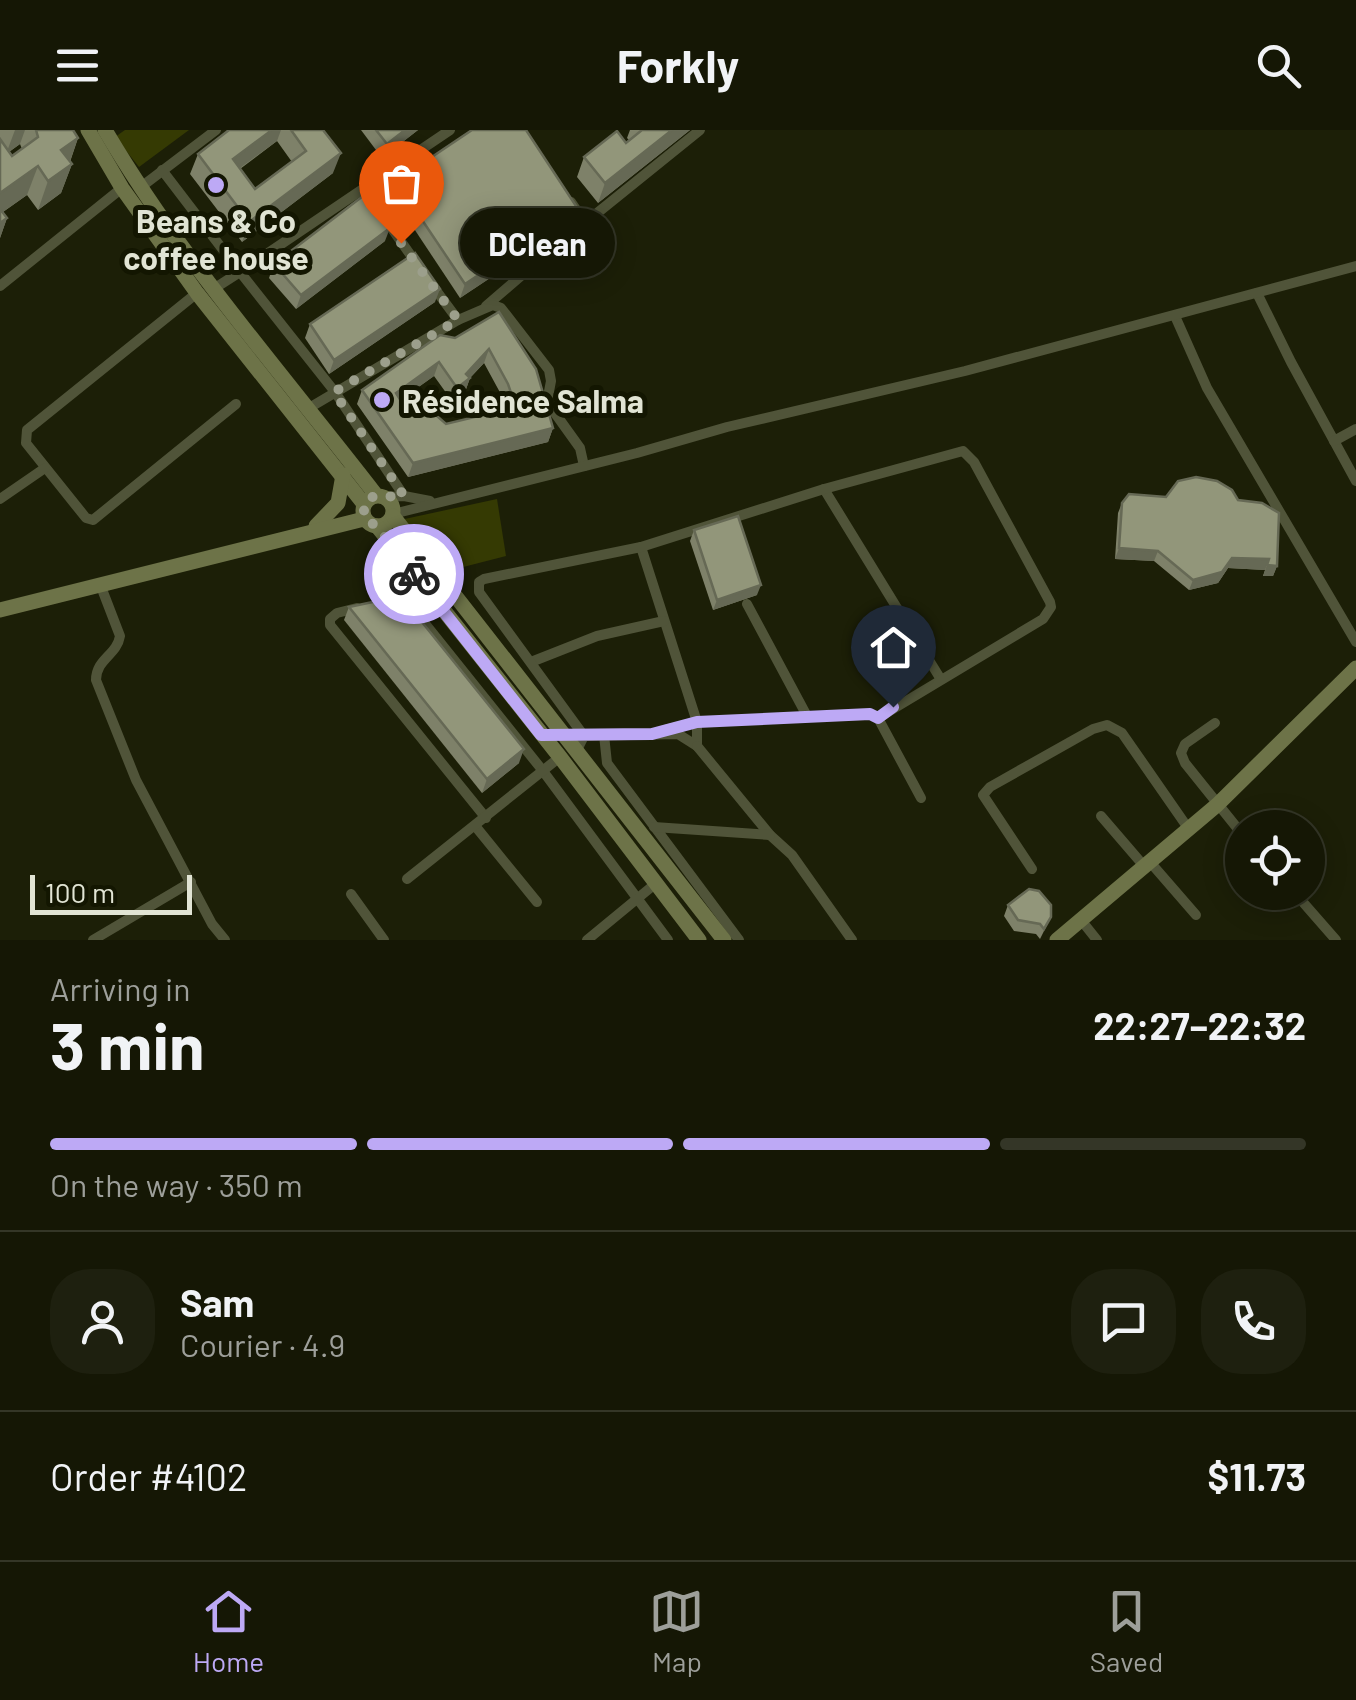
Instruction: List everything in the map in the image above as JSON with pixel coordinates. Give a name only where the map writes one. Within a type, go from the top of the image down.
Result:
[{"type":"main road","points":[[88,130],[122,188],[196,293],[386,524],[393,515],[560,732],[568,755],[655,884],[699,940]]},
{"type":"main road","points":[[105,130],[140,187],[309,408],[424,586],[541,735],[568,755],[724,940]]},
{"type":"main road","points":[[313,529],[331,514],[338,502],[343,475]]},
{"type":"main road","points":[[0,610],[313,529],[373,508]]},
{"type":"main road","points":[[1058,940],[1217,805],[1356,668]]},
{"type":"street","points":[[140,187],[216,130]]},
{"type":"street","points":[[215,288],[450,130]]},
{"type":"street","points":[[309,408],[486,306],[700,130]]},
{"type":"street","points":[[162,170],[334,392],[404,496]]},
{"type":"street","points":[[0,286],[122,188]]},
{"type":"street","points":[[364,189],[458,320]]},
{"type":"street","points":[[562,189],[582,218],[588,220]]},
{"type":"street","points":[[393,515],[727,427],[859,398],[1356,266]]},
{"type":"street","points":[[196,293],[27,430],[26,443],[86,518],[93,520],[236,404]]},
{"type":"street","points":[[1258,293],[1356,481]]},
{"type":"street","points":[[486,306],[501,308],[549,370],[549,407],[580,448],[584,466]]},
{"type":"street","points":[[1175,316],[1207,388],[1356,642]]},
{"type":"street","points":[[1334,441],[1356,428]]},
{"type":"street","points":[[584,736],[480,592],[479,582],[641,546],[824,489],[957,452],[970,454],[1051,607],[1043,619],[878,718]]},
{"type":"street","points":[[0,499],[45,468]]},
{"type":"street","points":[[824,489],[940,678]]},
{"type":"street","points":[[373,508],[404,496],[436,502]]},
{"type":"street","points":[[641,546],[697,722],[697,746]]},
{"type":"street","points":[[100,584],[120,636],[119,644],[100,663],[96,680],[136,780],[224,940]]},
{"type":"street","points":[[424,586],[398,598],[542,771],[668,940]]},
{"type":"street","points":[[374,604],[337,613],[330,624],[486,818]]},
{"type":"street","points":[[747,604],[807,716]]},
{"type":"street","points":[[532,662],[597,636],[664,622]]},
{"type":"street","points":[[652,734],[697,722],[870,714],[878,718],[921,798]]},
{"type":"street","points":[[1215,722],[1185,744],[1181,753],[1225,814]]},
{"type":"street","points":[[1032,869],[984,795],[990,787],[1092,729],[1106,726],[1122,732],[1188,828]]},
{"type":"street","points":[[541,735],[678,734],[697,746],[792,856],[852,940]]},
{"type":"street","points":[[604,735],[607,763],[740,940]]},
{"type":"street","points":[[406,879],[542,771],[568,755],[584,736]]},
{"type":"street","points":[[1101,816],[1196,915]]},
{"type":"street","points":[[476,827],[537,902]]},
{"type":"street","points":[[654,827],[770,835]]},
{"type":"street","points":[[93,940],[191,882]]},
{"type":"street","points":[[587,940],[655,884]]},
{"type":"street","points":[[351,894],[384,940]]},
{"type":"street","points":[[1310,910],[1336,940]]},
{"type":"street","points":[[1081,920],[1098,940]]},
{"type":"green space","points":[[125,130],[189,130],[139,167],[115,137]]},
{"type":"green space","points":[[497,499],[506,556],[440,573],[400,520]]},
{"type":"building","points":[[36,130],[73,130],[78,138],[61,150],[72,164],[48,181],[38,166],[0,193],[0,139],[12,156],[38,137]]},
{"type":"building","points":[[229,130],[272,130],[233,159],[255,189],[306,151],[291,130],[323,130],[341,153],[249,222],[198,154]]},
{"type":"building","points":[[376,130],[405,130],[387,144]]},
{"type":"building","points":[[472,130],[526,130],[578,209],[465,284],[396,181]]},
{"type":"building","points":[[642,130],[672,130],[605,183],[584,157],[617,131],[626,143]]},
{"type":"building","points":[[363,196],[390,228],[301,295],[274,264]]},
{"type":"building","points":[[415,253],[440,289],[334,360],[310,324]]},
{"type":"building","name":"Résidence Salma","points":[[499,312],[536,369],[553,428],[413,463],[362,390],[440,335],[455,338]],"holes":[[[489,349],[516,407],[446,424],[414,396],[401,401],[396,393],[439,362],[457,388],[470,378],[466,374]]]},
{"type":"building","points":[[1196,477],[1217,481],[1232,490],[1238,500],[1262,503],[1279,513],[1277,566],[1267,565],[1269,559],[1232,558],[1222,572],[1193,580],[1158,551],[1119,548],[1122,503],[1129,494],[1166,497],[1178,481]]},
{"type":"building","points":[[738,516],[761,585],[717,600],[694,530]]},
{"type":"building","points":[[401,596],[524,749],[487,779],[349,607]]},
{"type":"building","points":[[1029,889],[1039,891],[1051,905],[1051,917],[1044,929],[1040,924],[1018,920],[1008,905]]},
{"type":"way so far","points":[[401,243],[458,320],[334,392],[404,496],[371,497],[366,500],[362,514],[414,574]]},
{"type":"place","name":"Beans & Co coffee house","points":[[216,185]]},
{"type":"place","name":"DClean","points":[[401,243]]},
{"type":"place","name":"Résidence Salma","points":[[382,400]]},
{"type":"route","points":[[414,574],[541,735],[652,734],[697,722],[807,716],[870,714],[878,718],[893,707]]}]
